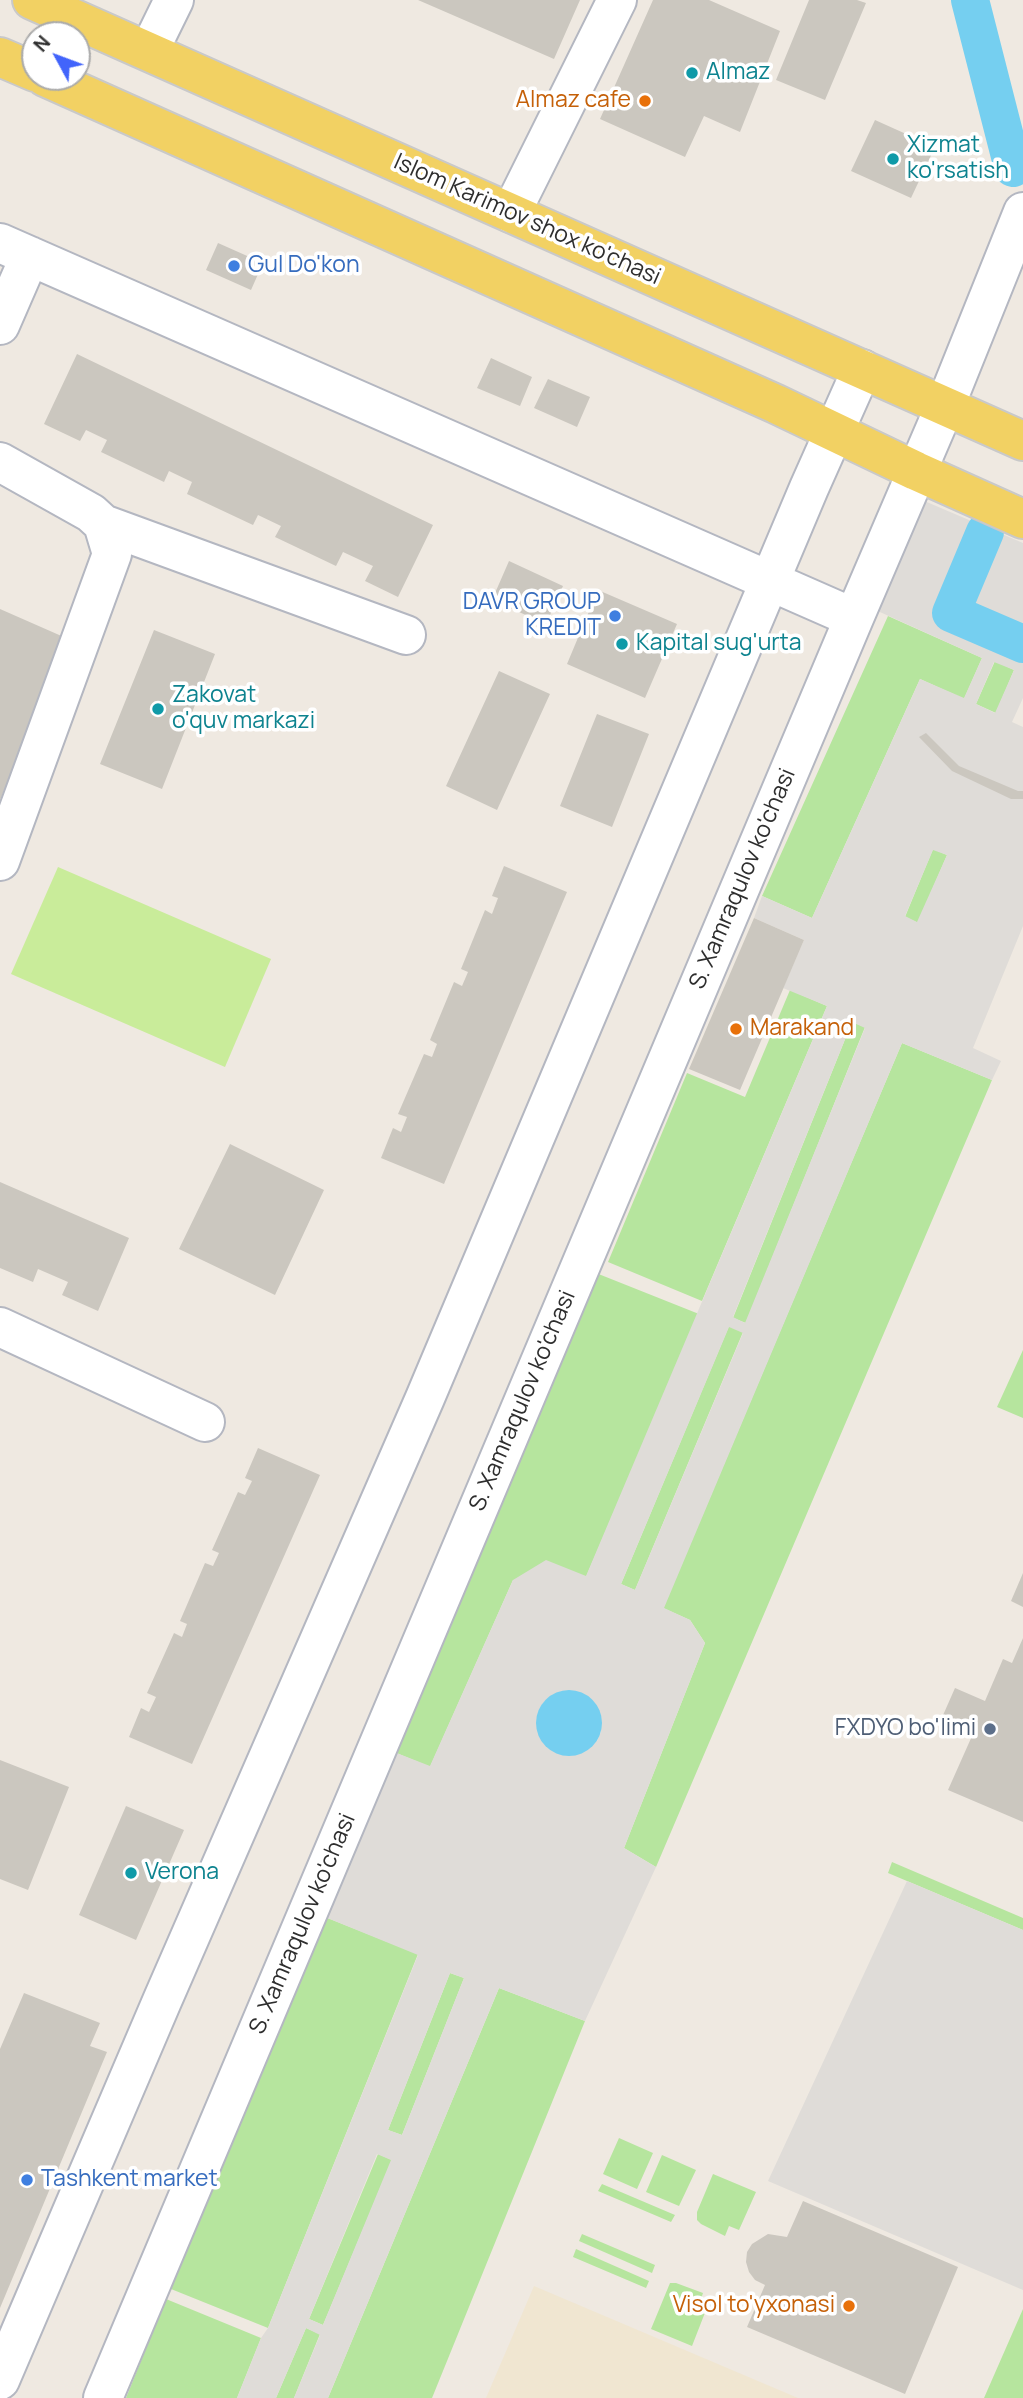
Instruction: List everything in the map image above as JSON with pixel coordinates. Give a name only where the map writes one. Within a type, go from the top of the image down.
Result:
[{"type":"main road","name":"Islom Karimov shox ko'chasi","points":[[32,0],[1023,441]]},
{"type":"main road","points":[[0,57],[21,66]]},
{"type":"main road","points":[[76,91],[1023,519]]},
{"type":"street","points":[[149,51],[174,0]]},
{"type":"street","points":[[511,213],[617,0]]},
{"type":"street","name":"S. Xamraqulov ko'chasi","points":[[103,2398],[945,406],[1023,212]]},
{"type":"street","points":[[0,325],[15,250],[854,618]]},
{"type":"street","points":[[0,2380],[425,1398],[833,431],[862,369]]},
{"type":"street","points":[[0,462],[91,513],[103,524],[406,635]]},
{"type":"street","points":[[0,861],[112,554],[103,524]]},
{"type":"street","points":[[0,1327],[205,1422]]},
{"type":"shaded area","points":[[922,500],[1023,543],[1023,698],[1012,722],[1023,727],[1023,926],[973,1048],[1001,1061],[992,1080],[902,1043],[664,1608],[690,1620],[705,1643],[624,1848],[656,1867],[585,2021],[499,1988],[328,2398],[294,2398],[320,2335],[306,2328],[276,2398],[237,2398],[261,2338],[268,2328],[418,1955],[320,1915],[394,1752],[430,1766],[513,1580],[546,1560],[586,1576],[827,1006],[783,988],[804,940],[754,918],[762,896],[812,918],[920,679],[964,698],[982,658],[871,608]],"holes":[[[994,662],[1014,670],[995,713],[976,704]],[[933,850],[947,855],[917,922],[905,916]],[[852,1022],[865,1028],[745,1323],[733,1317]],[[729,1327],[743,1333],[635,1590],[621,1584]],[[563,1691],[585,1695],[601,1721],[601,1732],[597,1741],[538,1711],[544,1702]],[[450,1973],[464,1978],[402,2135],[388,2130]],[[377,2154],[391,2160],[323,2325],[309,2319]]]},
{"type":"shaded area","points":[[907,1881],[1023,1930],[1023,2290],[768,2181]]},
{"type":"shaded area","points":[[534,2286],[798,2398],[486,2398]]},
{"type":"green space","points":[[888,616],[982,658],[964,699],[920,679],[812,918],[762,896]]},
{"type":"green space","points":[[995,661],[1014,670],[996,713],[976,704]]},
{"type":"green space","points":[[933,849],[947,855],[918,923],[905,917]]},
{"type":"green space","points":[[58,867],[271,959],[225,1067],[11,974]]},
{"type":"green space","points":[[790,990],[827,1006],[702,1301],[608,1262],[687,1073],[745,1097]]},
{"type":"green space","points":[[852,1022],[865,1027],[746,1323],[733,1318]]},
{"type":"green space","points":[[902,1043],[992,1080],[656,1867],[624,1848],[705,1643],[690,1620],[663,1608]]},
{"type":"green space","points":[[596,1273],[699,1314],[586,1577],[513,1580],[430,1767],[394,1752]]},
{"type":"green space","points":[[729,1326],[743,1332],[635,1590],[621,1584]]},
{"type":"green space","points":[[1023,1350],[1023,1418],[997,1407]]},
{"type":"green space","points":[[892,1862],[1023,1918],[1023,1930],[888,1873]]},
{"type":"green space","points":[[320,1915],[418,1954],[268,2328],[171,2289]]},
{"type":"green space","points":[[450,1973],[464,1978],[402,2135],[388,2130]]},
{"type":"green space","points":[[499,1988],[585,2021],[432,2398],[328,2398]]},
{"type":"green space","points":[[619,2138],[653,2153],[637,2189],[603,2174]]},
{"type":"green space","points":[[378,2154],[392,2160],[323,2325],[309,2319]]},
{"type":"green space","points":[[662,2155],[696,2170],[679,2206],[646,2192]]},
{"type":"green space","points":[[713,2174],[756,2192],[739,2230],[729,2226],[725,2236],[697,2220],[697,2212]]},
{"type":"green space","points":[[602,2184],[675,2215],[671,2222],[598,2191]]},
{"type":"green space","points":[[582,2234],[655,2265],[652,2273],[579,2241]]},
{"type":"green space","points":[[576,2249],[649,2281],[646,2288],[573,2257]]},
{"type":"green space","points":[[670,2283],[703,2293],[700,2302],[708,2305],[692,2346],[651,2329]]},
{"type":"green space","points":[[166,2299],[261,2338],[237,2398],[126,2398]]},
{"type":"green space","points":[[1023,2309],[1023,2398],[984,2398]]},
{"type":"green space","points":[[306,2328],[320,2334],[294,2398],[276,2398]]},
{"type":"water","points":[[569,1690],[592,1700],[602,1723],[592,1746],[569,1756],[546,1746],[536,1723],[546,1700]]},
{"type":"building","points":[[418,0],[580,0],[554,59]]},
{"type":"building","name":"Almaz","points":[[653,0],[709,0],[780,31],[740,132],[704,116],[685,157],[600,119]]},
{"type":"building","points":[[809,0],[857,0],[866,3],[825,100],[776,80]]},
{"type":"building","name":"Xizmat ko'rsatish","points":[[875,120],[935,147],[911,198],[851,171]]},
{"type":"building","name":"Gul Do'kon","points":[[218,243],[263,263],[251,290],[206,270]]},
{"type":"building","points":[[77,354],[433,525],[398,597],[365,581],[373,566],[343,552],[336,566],[275,537],[281,526],[258,515],[253,525],[187,494],[192,482],[169,471],[164,482],[101,452],[107,440],[86,430],[80,441],[44,424]]},
{"type":"building","points":[[491,358],[532,377],[520,406],[477,388]]},
{"type":"building","points":[[548,379],[590,397],[577,427],[534,408]]},
{"type":"building","points":[[509,561],[563,586],[546,624],[492,600]]},
{"type":"building","name":"Kapital sug'urta","points":[[598,590],[677,624],[645,698],[567,664]]},
{"type":"building","points":[[0,609],[66,638],[0,800]]},
{"type":"building","name":"Zakovat o'quv markazi","points":[[154,630],[215,654],[162,789],[100,764]]},
{"type":"building","points":[[499,671],[550,694],[497,810],[446,786]]},
{"type":"building","points":[[597,714],[649,734],[612,827],[560,806]]},
{"type":"building","points":[[926,733],[959,766],[1023,791],[1023,799],[1011,799],[952,771],[919,737]]},
{"type":"building","points":[[504,866],[567,892],[444,1184],[381,1158],[393,1128],[401,1132],[407,1117],[398,1114],[424,1054],[432,1057],[437,1044],[430,1040],[454,982],[462,986],[468,972],[461,969],[485,910],[492,914],[498,898],[492,896]]},
{"type":"building","name":"Marakand","points":[[754,918],[804,940],[740,1090],[689,1069]]},
{"type":"building","points":[[230,1144],[324,1190],[275,1295],[179,1249]]},
{"type":"building","points":[[0,1182],[129,1238],[98,1311],[62,1295],[68,1282],[38,1269],[33,1282],[0,1268]]},
{"type":"building","points":[[258,1448],[320,1475],[192,1764],[129,1737],[141,1708],[149,1712],[156,1697],[147,1693],[174,1633],[182,1637],[187,1624],[180,1621],[205,1563],[213,1566],[219,1553],[212,1550],[238,1492],[245,1495],[252,1481],[245,1478]]},
{"type":"building","points":[[1023,1573],[1023,1607],[1011,1601]]},
{"type":"building","name":"FXDYO bo'limi","points":[[1023,1638],[1023,1822],[948,1790],[972,1736],[940,1722],[955,1688],[985,1701],[1003,1659],[1012,1663]]},
{"type":"building","points":[[0,1760],[69,1787],[28,1890],[0,1879]]},
{"type":"building","name":"Verona","points":[[126,1806],[184,1830],[136,1940],[79,1915]]},
{"type":"building","name":"Tashkent market","points":[[24,1993],[100,2023],[90,2046],[107,2052],[0,2308],[0,2049]]},
{"type":"building","name":"Visol to'yxonasi","points":[[803,2201],[958,2267],[905,2394],[747,2327],[765,2285],[755,2280],[749,2272],[747,2252],[752,2244],[768,2234],[787,2237]]},
{"type":"waterway","points":[[970,0],[1013,168]]},
{"type":"waterway","points":[[985,532],[951,613],[1023,644]]},
{"type":"place","name":"Almaz","points":[[692,73]]},
{"type":"place","name":"Almaz cafe","points":[[645,101]]},
{"type":"place","name":"Xizmat ko'rsatish","points":[[893,159]]},
{"type":"place","name":"Gul Do'kon","points":[[234,266]]},
{"type":"place","name":"DAVR GROUP KREDIT","points":[[615,616]]},
{"type":"place","name":"Kapital sug'urta","points":[[622,644]]},
{"type":"place","name":"Zakovat o'quv markazi","points":[[158,709]]},
{"type":"place","name":"Marakand","points":[[736,1029]]},
{"type":"place","name":"FXDYO bo'limi","points":[[990,1729]]},
{"type":"place","name":"Verona","points":[[131,1873]]},
{"type":"place","name":"Tashkent market","points":[[27,2180]]},
{"type":"place","name":"Visol to'yxonasi","points":[[849,2306]]}]
